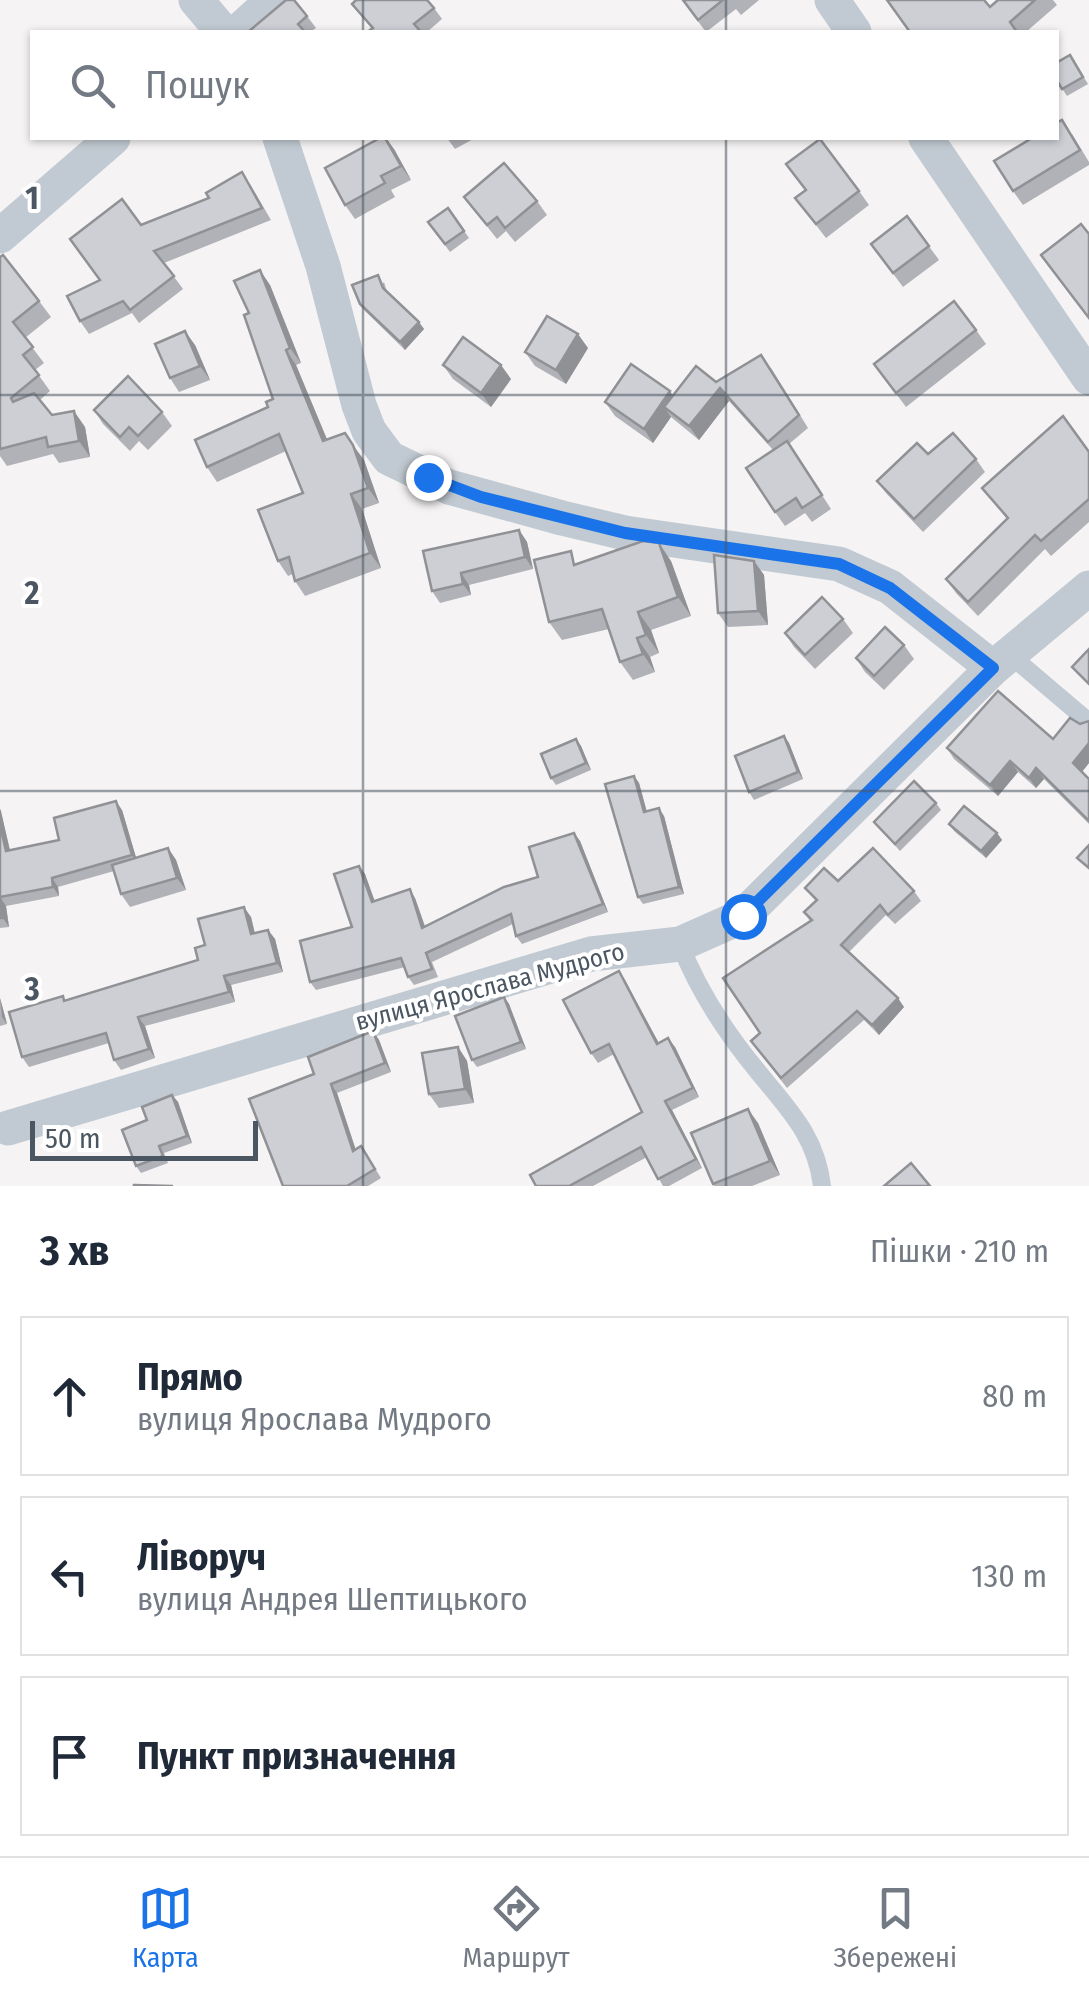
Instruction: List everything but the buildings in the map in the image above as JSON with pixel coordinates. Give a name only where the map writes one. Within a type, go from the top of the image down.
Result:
[{"type":"street","points":[[196,0],[221,30]]},
{"type":"street","points":[[240,30],[273,0]]},
{"type":"street","points":[[832,0],[853,30]]},
{"type":"street","points":[[0,236],[111,140]]},
{"type":"street","points":[[281,140],[323,266],[359,405],[369,431],[389,458],[449,487],[593,526],[839,564],[890,588],[1001,661]]},
{"type":"street","points":[[927,140],[1089,378]]},
{"type":"street","name":"вулиця Ярослава Мудрого","points":[[3,1130],[590,954],[680,944],[743,916],[1001,661],[1089,588]]},
{"type":"lane","points":[[1001,661],[1089,722]]},
{"type":"lane","points":[[680,944],[707,1002],[802,1124],[817,1158],[822,1186]]},
{"type":"route","points":[[428,477],[481,497],[625,533],[839,564],[890,588],[993,668],[743,916]]}]
